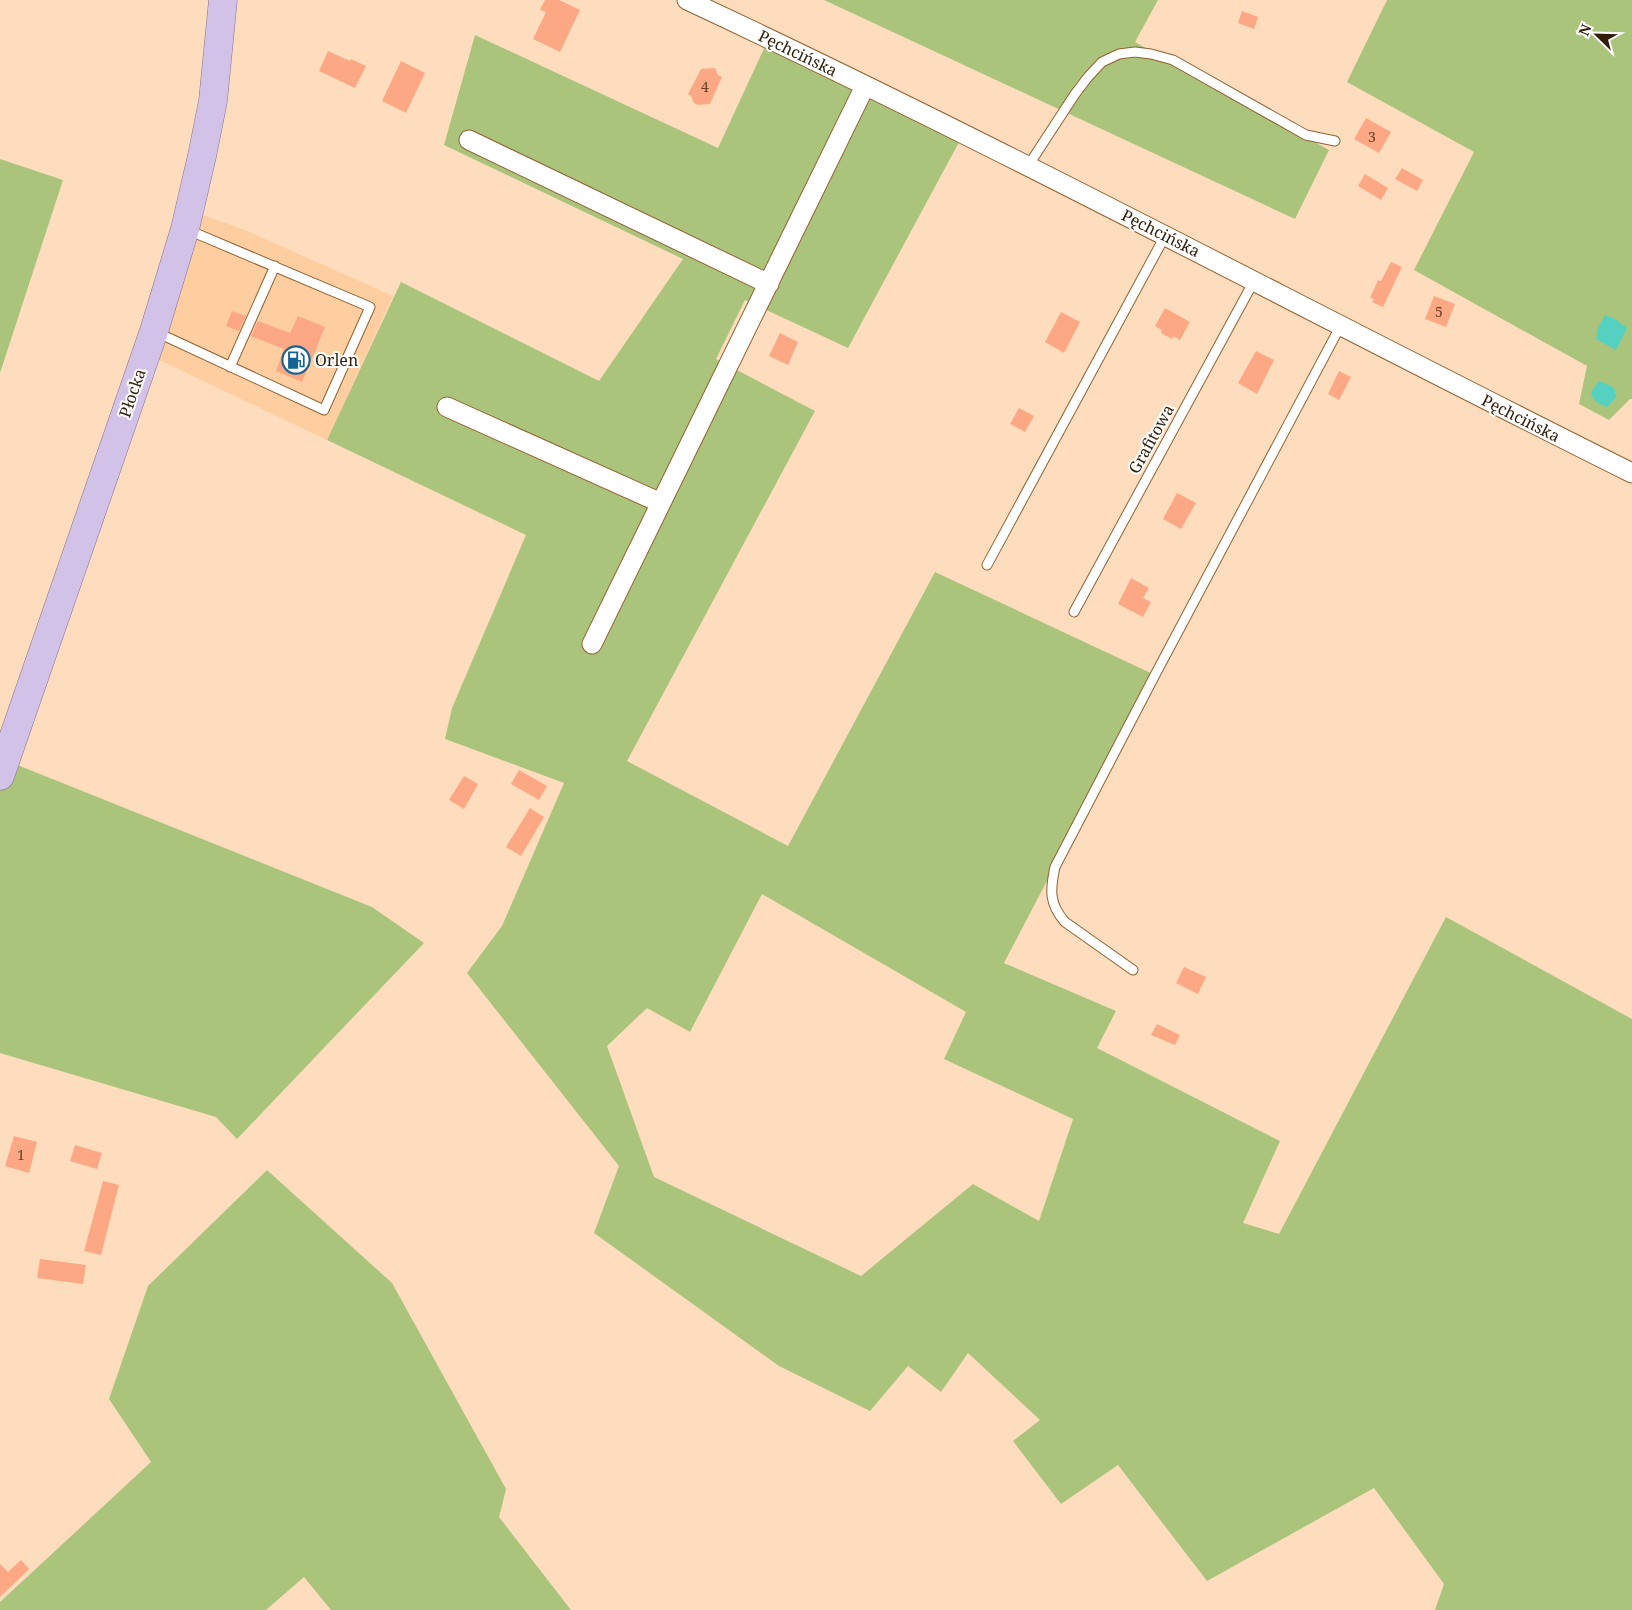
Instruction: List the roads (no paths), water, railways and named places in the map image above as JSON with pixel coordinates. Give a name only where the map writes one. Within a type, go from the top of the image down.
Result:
[{"type":"main road","name":"Płocka","points":[[0,776],[154,331],[186,229],[213,101],[223,0]]},
{"type":"street","name":"Pęchcińska","points":[[686,0],[769,38],[1028,166],[1483,399],[1632,473]]},
{"type":"street","points":[[592,644],[865,86]]},
{"type":"street","points":[[469,140],[769,284]]},
{"type":"street","points":[[447,407],[661,503]]},
{"type":"lane","points":[[1028,166],[1088,77],[1102,62],[1119,54],[1135,52],[1173,60],[1306,135],[1335,141]]},
{"type":"lane","points":[[154,331],[324,410],[370,307],[186,229]]},
{"type":"lane","points":[[987,565],[1165,236]]},
{"type":"lane","points":[[230,367],[275,266]]},
{"type":"lane","name":"Grafitowa","points":[[1074,612],[1254,281]]},
{"type":"lane","points":[[1133,970],[1065,922],[1056,912],[1052,899],[1051,885],[1055,867],[1341,325]]},
{"type":"water","points":[[1605,315],[1615,319],[1627,328],[1616,350],[1596,339],[1598,328]]},
{"type":"water","points":[[1599,381],[1611,386],[1615,390],[1616,397],[1607,407],[1596,402],[1591,392]]},
{"type":"place","name":"Orlen","points":[[296,360]]}]
